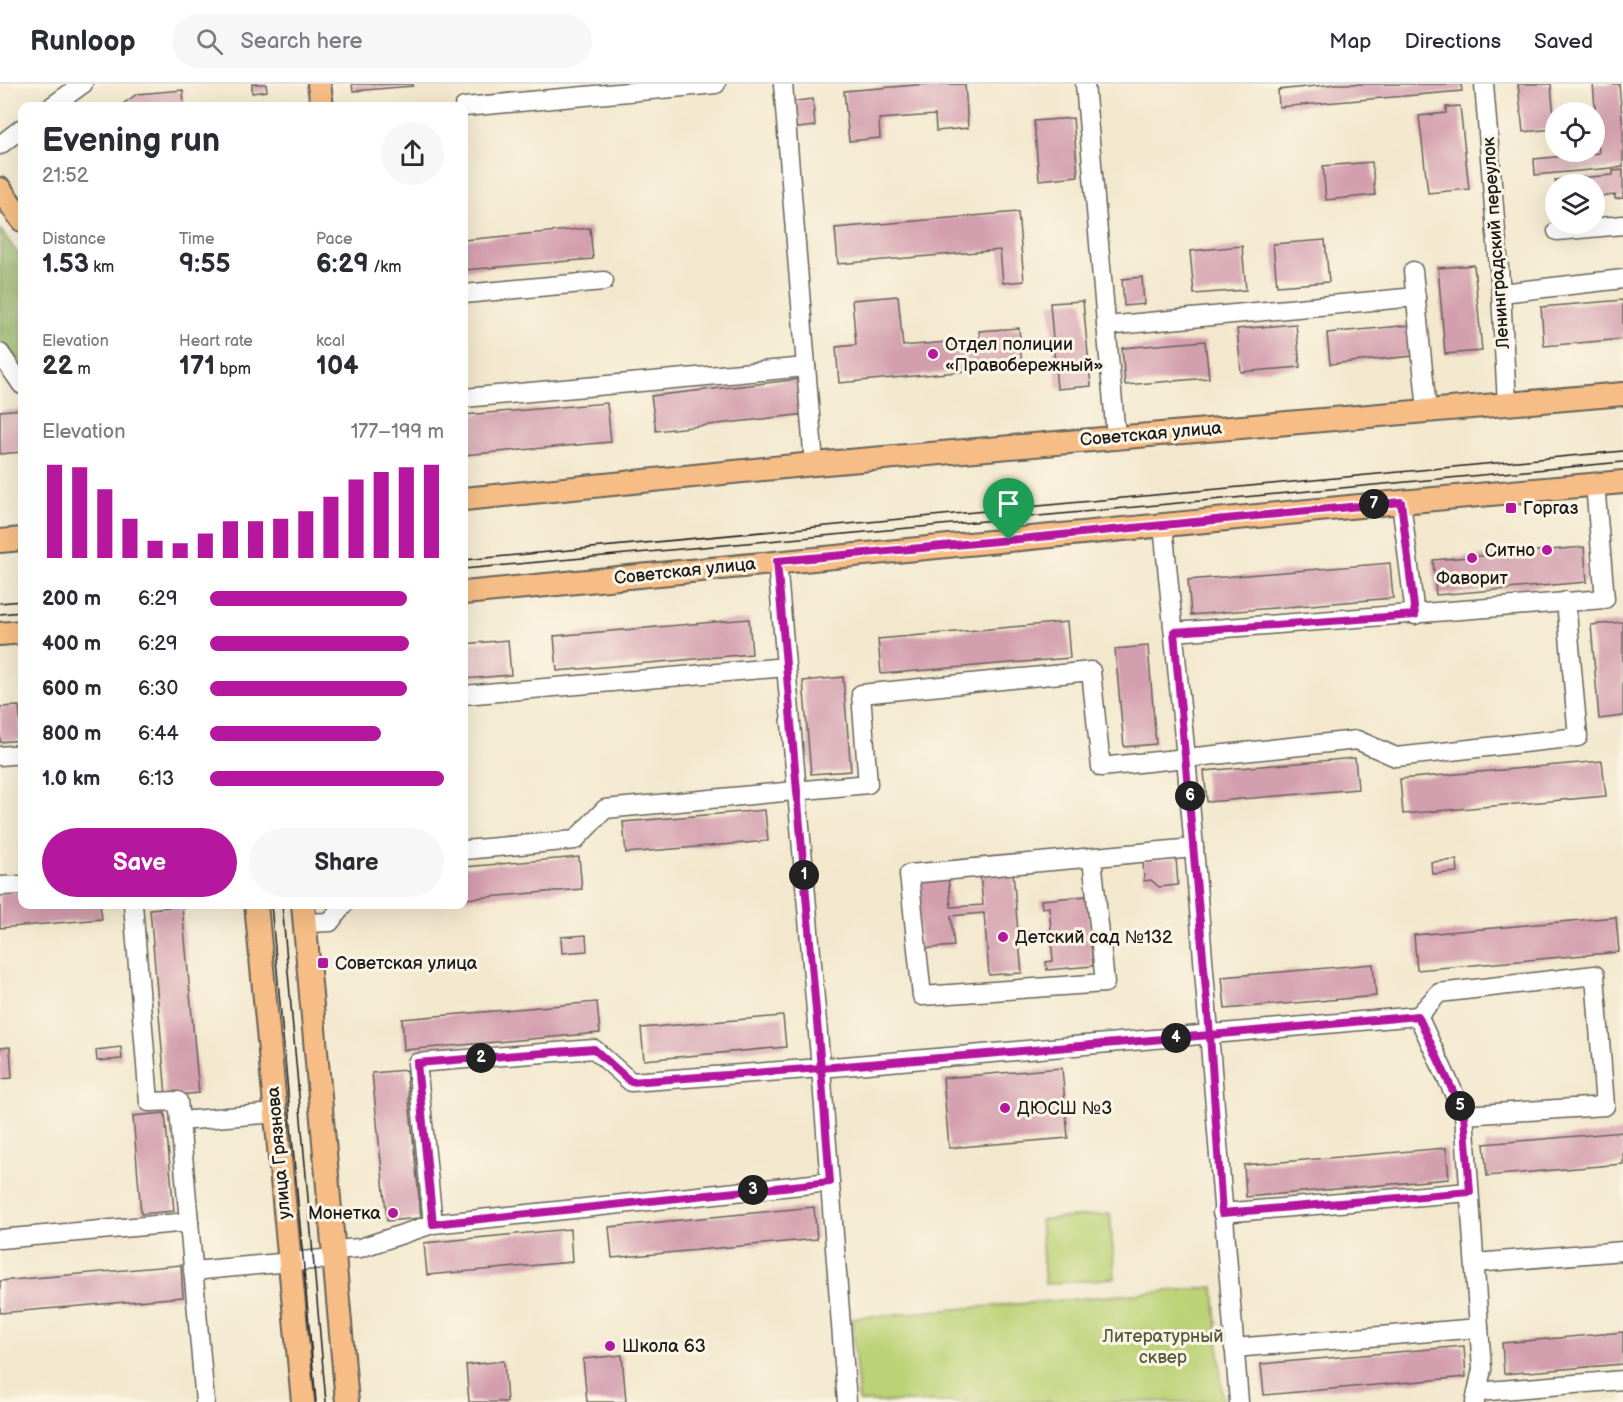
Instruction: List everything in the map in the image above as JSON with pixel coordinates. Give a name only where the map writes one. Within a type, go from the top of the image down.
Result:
[{"type":"main road","points":[[319,84],[321,102]]},
{"type":"main road","points":[[10,196],[18,212]]},
{"type":"main road","name":"Советская улица","points":[[468,499],[814,464],[1623,394]]},
{"type":"main road","name":"Советская улица","points":[[468,593],[777,561],[1623,483]]},
{"type":"main road","points":[[0,541],[18,539]]},
{"type":"main road","points":[[0,634],[18,632]]},
{"type":"main road","name":"улица Грязнова","points":[[256,909],[303,1402]]},
{"type":"main road","points":[[304,914],[347,1402]]},
{"type":"street","points":[[58,102],[83,84]]},
{"type":"street","points":[[468,106],[573,91],[716,84]]},
{"type":"street","points":[[783,84],[814,464]]},
{"type":"street","points":[[1085,84],[1116,437]]},
{"type":"street","name":"Ленинградский переулок","points":[[1484,84],[1501,293],[1507,403]]},
{"type":"street","points":[[0,145],[18,131]]},
{"type":"street","points":[[1605,227],[1623,225]]},
{"type":"street","points":[[1413,271],[1427,410]]},
{"type":"street","points":[[1501,293],[1623,279]]},
{"type":"street","points":[[468,294],[604,281]]},
{"type":"street","points":[[1106,326],[1416,297]]},
{"type":"street","points":[[0,353],[18,379]]},
{"type":"street","points":[[468,398],[806,367]]},
{"type":"street","points":[[1174,632],[1605,599],[1595,484]]},
{"type":"street","points":[[1401,502],[1415,615]]},
{"type":"street","points":[[1163,525],[1194,848],[1239,1402]]},
{"type":"street","points":[[777,561],[847,1402]]},
{"type":"street","points":[[468,850],[575,840],[605,809],[868,784],[861,694],[1091,671],[1101,767],[1357,740],[1396,757],[1578,737],[1566,601]]},
{"type":"street","points":[[468,695],[786,667]]},
{"type":"street","points":[[0,756],[18,754]]},
{"type":"street","points":[[1092,858],[1105,982],[922,996],[909,874],[1194,848]]},
{"type":"street","points":[[0,886],[18,885]]},
{"type":"street","points":[[134,909],[149,1102],[178,1101],[205,1402]]},
{"type":"street","points":[[304,914],[330,922],[340,909]]},
{"type":"street","points":[[433,1224],[417,1063],[594,1049],[631,1082],[821,1068],[1418,1016],[1439,993],[1595,975],[1605,1106],[1464,1115]]},
{"type":"street","points":[[1418,1016],[1464,1115],[1482,1369],[1476,1397],[1623,1380]]},
{"type":"street","points":[[180,1121],[275,1113]]},
{"type":"street","points":[[193,1270],[290,1262],[334,1254],[433,1224],[830,1182]]},
{"type":"street","points":[[1222,1213],[1470,1192]]},
{"type":"street","points":[[0,1239],[189,1222]]},
{"type":"street","points":[[1475,1263],[1623,1251]]},
{"type":"street","points":[[1234,1348],[1479,1328]]},
{"type":"green space","points":[[0,229],[18,254],[18,366],[0,341]]},
{"type":"green space","points":[[1110,1214],[1115,1278],[1045,1284],[1040,1220]]},
{"type":"green space","name":"Литературный сквер","points":[[1214,1287],[1223,1402],[859,1402],[852,1318]]},
{"type":"building","points":[[252,84],[266,84],[267,91],[252,93]]},
{"type":"building","points":[[352,84],[413,84],[413,86],[353,91]]},
{"type":"building","points":[[928,84],[965,84],[968,128],[936,131],[935,115],[879,119],[880,138],[849,141],[844,91]]},
{"type":"building","points":[[1336,84],[1461,84],[1462,91],[1279,107],[1278,90]]},
{"type":"building","points":[[1518,84],[1551,84],[1553,102],[1545,102],[1545,130],[1523,132]]},
{"type":"building","points":[[1593,84],[1619,84],[1623,128],[1623,167],[1535,175],[1534,159],[1545,158],[1545,162],[1605,162],[1605,102],[1595,102]]},
{"type":"building","points":[[183,90],[184,102],[126,102],[137,94]]},
{"type":"building","points":[[813,99],[815,126],[790,129],[788,102]]},
{"type":"building","points":[[1460,106],[1469,189],[1428,193],[1419,116],[1446,113],[1446,107]]},
{"type":"building","points":[[1073,118],[1078,176],[1039,180],[1034,121]]},
{"type":"building","points":[[1372,162],[1375,195],[1326,200],[1323,166]]},
{"type":"building","points":[[1623,170],[1623,198],[1615,199],[1615,195],[1605,196],[1605,176],[1613,175],[1613,171]]},
{"type":"building","points":[[1018,212],[1024,281],[1003,283],[1000,250],[838,264],[835,228]]},
{"type":"building","points":[[590,228],[593,259],[468,270],[468,240]]},
{"type":"building","points":[[1325,240],[1329,282],[1277,286],[1273,244]]},
{"type":"building","points":[[1242,246],[1246,290],[1194,294],[1190,251]]},
{"type":"building","points":[[1474,265],[1482,351],[1445,354],[1438,268]]},
{"type":"building","points":[[1142,277],[1144,304],[1124,306],[1122,279]]},
{"type":"building","points":[[898,296],[903,346],[980,339],[979,331],[1019,328],[1022,366],[839,383],[836,347],[856,345],[852,300]]},
{"type":"building","points":[[1623,300],[1623,339],[1544,346],[1541,307]]},
{"type":"building","points":[[1083,301],[1091,386],[1057,389],[1050,303]]},
{"type":"building","points":[[1296,324],[1300,367],[1241,372],[1237,329]]},
{"type":"building","points":[[1411,325],[1414,356],[1330,364],[1327,333]]},
{"type":"building","points":[[1205,341],[1209,378],[1125,385],[1122,348]]},
{"type":"building","points":[[801,379],[806,414],[656,431],[651,396]]},
{"type":"building","points":[[607,403],[611,442],[468,455],[468,415]]},
{"type":"building","points":[[18,409],[18,452],[0,454],[0,411]]},
{"type":"building","points":[[1584,547],[1587,582],[1436,595],[1433,560]]},
{"type":"building","points":[[1390,563],[1393,598],[1191,615],[1188,580]]},
{"type":"building","points":[[749,619],[752,654],[557,671],[554,636]]},
{"type":"building","points":[[1067,622],[1070,658],[881,674],[878,639]]},
{"type":"building","points":[[1623,622],[1623,716],[1599,719],[1591,625]]},
{"type":"building","points":[[508,640],[511,675],[468,679],[468,644]]},
{"type":"building","points":[[1148,646],[1156,744],[1124,747],[1115,649]]},
{"type":"building","points":[[843,677],[851,771],[811,774],[803,681]]},
{"type":"building","points":[[18,706],[18,740],[0,742],[0,707]]},
{"type":"building","points":[[1355,758],[1358,789],[1207,802],[1204,771]]},
{"type":"building","points":[[1602,761],[1606,796],[1403,814],[1400,779]]},
{"type":"building","points":[[765,810],[768,841],[626,853],[623,822]]},
{"type":"building","points":[[579,857],[582,889],[468,899],[468,867]]},
{"type":"building","points":[[1176,858],[1178,885],[1159,887],[1151,880],[1144,881],[1143,861]]},
{"type":"building","points":[[1457,860],[1458,872],[1432,874],[1431,862]]},
{"type":"building","points":[[1013,871],[1018,933],[1051,930],[1049,907],[1042,908],[1041,900],[1087,896],[1093,966],[1047,970],[1046,962],[1053,961],[1051,938],[1019,941],[1022,973],[989,975],[984,913],[951,916],[954,946],[921,949],[914,879],[948,876],[951,907],[983,905],[980,874]]},
{"type":"building","points":[[18,891],[18,909],[101,909],[102,919],[0,928],[0,893]]},
{"type":"building","points":[[150,909],[182,909],[199,1093],[166,1096]]},
{"type":"building","points":[[1616,917],[1619,952],[1417,970],[1414,935]]},
{"type":"building","points":[[586,935],[587,951],[562,953],[561,937]]},
{"type":"building","points":[[1373,964],[1376,996],[1225,1009],[1222,977]]},
{"type":"building","points":[[597,1002],[600,1033],[404,1050],[402,1019]]},
{"type":"building","points":[[783,1016],[786,1047],[644,1060],[641,1028]]},
{"type":"building","points":[[10,1047],[12,1078],[0,1079],[0,1048]]},
{"type":"building","points":[[121,1047],[122,1059],[97,1061],[96,1050]]},
{"type":"building","name":"ДЮСШ №3","points":[[1062,1068],[1068,1138],[949,1148],[943,1078]]},
{"type":"building","points":[[406,1070],[421,1218],[387,1221],[372,1073]]},
{"type":"building","points":[[165,1113],[174,1211],[141,1214],[133,1116]]},
{"type":"building","points":[[1623,1132],[1623,1164],[1487,1176],[1484,1144]]},
{"type":"building","points":[[1446,1148],[1449,1179],[1246,1197],[1244,1165]]},
{"type":"building","points":[[814,1207],[817,1239],[612,1258],[609,1227]]},
{"type":"building","points":[[570,1229],[572,1262],[427,1275],[424,1243]]},
{"type":"building","points":[[181,1265],[183,1297],[0,1313],[0,1281]]},
{"type":"building","points":[[1623,1332],[1623,1364],[1504,1374],[1502,1343]]},
{"type":"building","points":[[1464,1346],[1466,1377],[1264,1395],[1261,1364]]},
{"type":"building","name":"Школа 63","points":[[622,1355],[626,1402],[587,1402],[583,1359]]},
{"type":"building","points":[[504,1361],[507,1402],[469,1402],[466,1365]]},
{"type":"tram line","points":[[468,560],[1623,451]]},
{"type":"tram line","points":[[468,569],[1623,462]]},
{"type":"tram line","points":[[0,603],[18,601]]},
{"type":"tram line","points":[[0,614],[18,612]]},
{"type":"tram line","points":[[271,909],[316,1402]]},
{"type":"tram line","points":[[282,909],[326,1402]]},
{"type":"place","name":"Отдел полиции «Правобережный»","points":[[933,354]]},
{"type":"place","name":"Горгаз","points":[[1511,508]]},
{"type":"place","name":"Ситно","points":[[1547,550]]},
{"type":"place","name":"Фаворит","points":[[1472,558]]},
{"type":"place","name":"Детский сад №132","points":[[1003,937]]},
{"type":"place","name":"Советская улица","points":[[323,963]]},
{"type":"place","name":"ДЮСШ №3","points":[[1005,1108]]},
{"type":"place","name":"Монетка","points":[[393,1213]]},
{"type":"place","name":"Школа 63","points":[[610,1346]]},
{"type":"route","points":[[1009,540],[777,561],[821,1068],[631,1082],[594,1049],[417,1063],[433,1224],[830,1182],[821,1068],[1210,1035],[1222,1213],[1470,1192],[1464,1115],[1418,1016],[1210,1035],[1174,632],[1415,615],[1401,502],[1009,540]]}]
